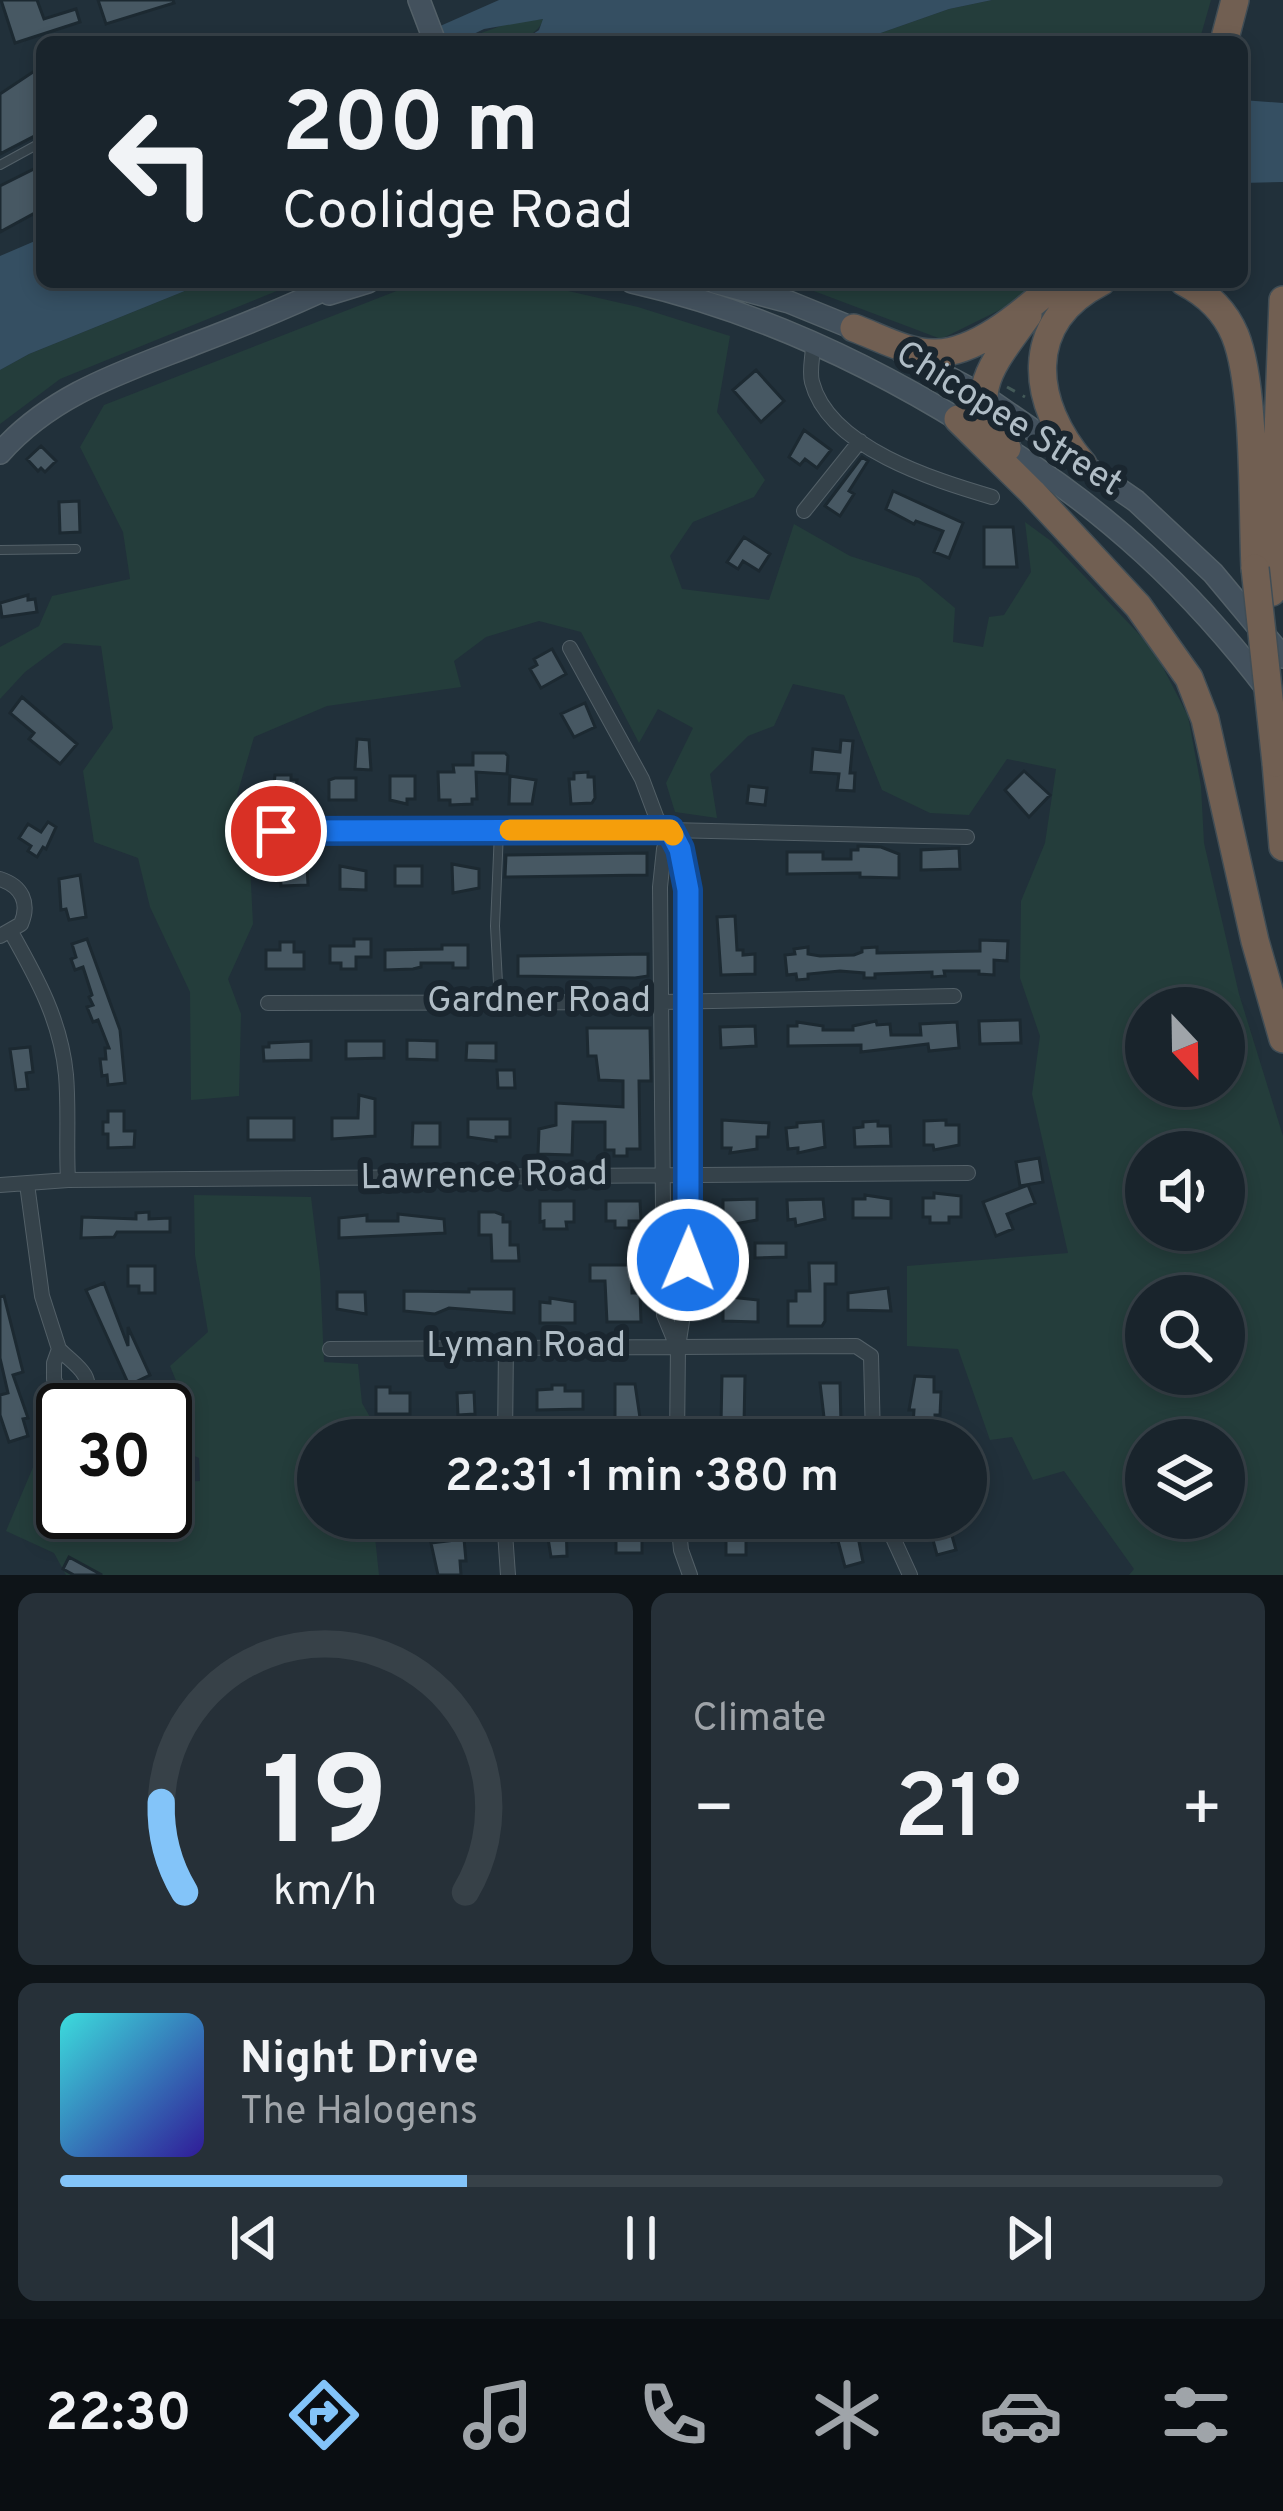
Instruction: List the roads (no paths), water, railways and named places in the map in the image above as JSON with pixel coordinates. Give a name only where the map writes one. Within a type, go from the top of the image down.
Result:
[{"type":"highway","points":[[1226,36],[1235,0]]},
{"type":"highway","points":[[1084,464],[1051,418],[1043,395],[1042,369],[1047,342],[1059,317],[1092,288]]},
{"type":"highway","points":[[1192,288],[1221,311],[1240,351],[1255,568],[1283,848]]},
{"type":"highway","points":[[854,328],[916,351],[935,353],[983,337],[1049,289]]},
{"type":"highway","points":[[1007,449],[991,430],[990,388],[1005,348],[1049,289]]},
{"type":"highway","points":[[1276,764],[1272,592],[1283,300]]},
{"type":"highway","points":[[958,419],[1032,491],[1138,607],[1189,678],[1204,719],[1249,918],[1283,1040]]},
{"type":"main road","points":[[420,2],[433,36]]},
{"type":"main road","points":[[0,453],[34,420],[85,388],[329,288]]},
{"type":"main road","points":[[289,307],[349,288]]},
{"type":"main road","name":"Chicopee Street","points":[[655,288],[724,306],[814,344],[1007,449],[1088,504],[1152,558],[1206,613],[1283,709]]},
{"type":"main road","name":"Chicopee Street","points":[[736,288],[789,302],[990,388],[1136,501],[1186,546],[1283,657]]},
{"type":"street","points":[[814,344],[810,376],[827,413],[860,441],[929,478],[992,497]]},
{"type":"street","points":[[804,511],[860,441]]},
{"type":"street","points":[[570,648],[642,778],[657,819],[670,830],[680,849],[688,890],[690,1174],[676,1419]]},
{"type":"street","points":[[670,830],[660,887],[664,1316],[678,1347]]},
{"type":"street","points":[[276,831],[670,830],[967,836]]},
{"type":"street","points":[[0,879],[17,887],[24,898],[23,918],[5,934],[40,984],[60,1041],[66,1073],[68,1180]]},
{"type":"street","name":"Gardner Road","points":[[268,1003],[954,996]]},
{"type":"street","name":"Lawrence Road","points":[[0,1184],[968,1173]]},
{"type":"street","points":[[27,1184],[42,1296],[59,1349]]},
{"type":"street","points":[[505,1419],[506,1345]]},
{"type":"street","name":"Lyman Road","points":[[330,1348],[856,1346],[872,1356],[873,1419]]},
{"type":"street","points":[[505,1539],[508,1575]]},
{"type":"street","points":[[680,1539],[690,1575]]},
{"type":"street","points":[[894,1539],[910,1575]]},
{"type":"lane","points":[[0,165],[36,145]]},
{"type":"lane","points":[[0,550],[76,549]]},
{"type":"lane","points":[[499,830],[499,1003]]},
{"type":"water","points":[[499,0],[992,0],[949,9],[872,36],[530,36],[543,19],[469,36],[418,36]]},
{"type":"water","points":[[1248,100],[1283,103],[1283,182],[1248,183]]},
{"type":"water","points":[[36,241],[36,288],[192,288],[0,370],[0,256]]}]
